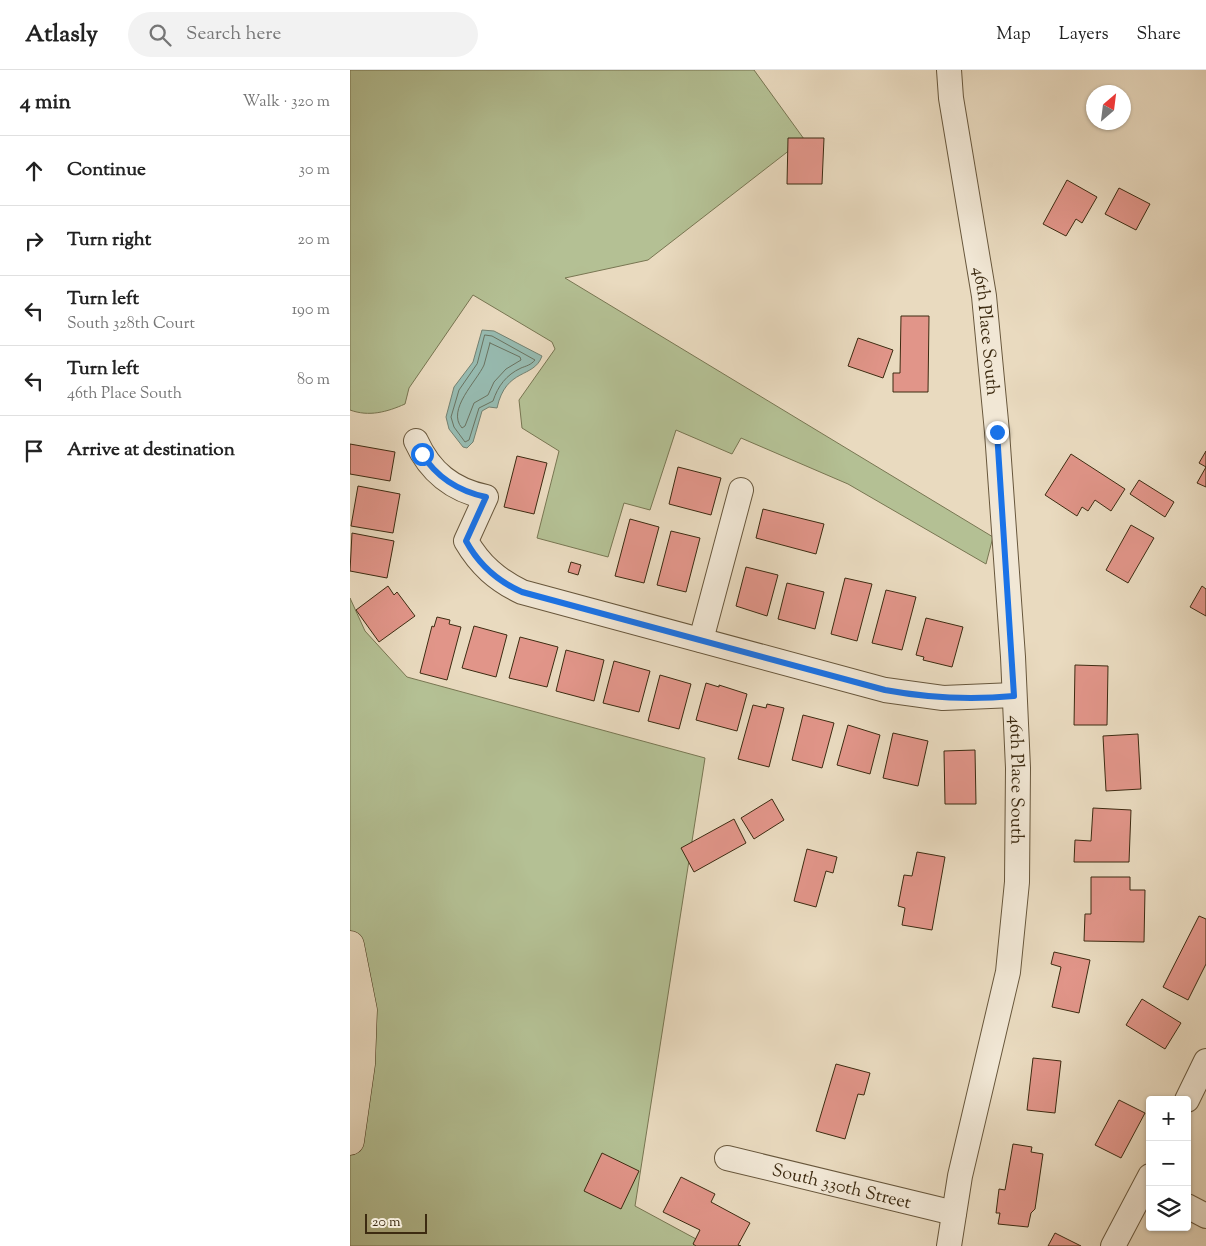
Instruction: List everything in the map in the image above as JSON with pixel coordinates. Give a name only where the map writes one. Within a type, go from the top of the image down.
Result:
[{"type":"main road","points":[[350,945],[363,1010],[361,1064],[350,1141]]},
{"type":"street","name":"46th Place South","points":[[949,70],[951,98],[984,296],[997,432],[1018,768],[1017,882],[1008,972],[987,1057],[954,1213],[949,1246]]},
{"type":"street","points":[[416,441],[429,465],[439,475],[461,490],[486,497],[466,541],[485,568],[522,592],[885,690],[914,695],[967,699],[1014,696]]},
{"type":"street","points":[[701,640],[741,490]]},
{"type":"street","points":[[1189,1096],[1206,1061]]},
{"type":"street","name":"South 330th Street","points":[[727,1158],[954,1213]]},
{"type":"street","points":[[1113,1246],[1146,1186]]},
{"type":"street","points":[[1191,1208],[1206,1216]]},
{"type":"green space","points":[[350,70],[754,70],[804,139],[648,260],[565,278],[993,537],[986,564],[848,484],[741,438],[732,454],[676,430],[650,510],[624,503],[608,557],[537,538],[559,451],[522,428],[519,400],[555,349],[552,342],[473,295],[409,388],[405,404],[378,413],[350,410]]},
{"type":"green space","points":[[350,598],[365,631],[407,677],[705,758],[635,1206],[709,1246],[350,1246]]},
{"type":"water","points":[[482,330],[494,331],[542,356],[533,368],[513,380],[507,386],[501,395],[497,408],[489,407],[482,411],[473,442],[467,448],[463,447],[449,429],[446,417],[454,387],[473,362]]},
{"type":"building","points":[[788,138],[824,138],[822,184],[787,184]]},
{"type":"building","points":[[1067,180],[1097,197],[1082,223],[1076,219],[1066,236],[1043,224]]},
{"type":"building","points":[[1119,188],[1150,204],[1136,230],[1105,214]]},
{"type":"building","points":[[901,316],[929,316],[928,392],[893,392],[893,373],[900,373]]},
{"type":"building","points":[[858,338],[893,350],[883,378],[848,366]]},
{"type":"building","points":[[350,444],[395,452],[390,481],[350,474]]},
{"type":"building","points":[[1206,451],[1206,467],[1199,463]]},
{"type":"building","points":[[1071,454],[1125,489],[1111,511],[1095,500],[1088,511],[1082,507],[1077,516],[1045,495]]},
{"type":"building","points":[[517,456],[547,463],[534,514],[504,507]]},
{"type":"building","points":[[678,467],[721,478],[711,515],[669,504]]},
{"type":"building","points":[[1206,467],[1206,487],[1197,483]]},
{"type":"building","points":[[1139,480],[1174,502],[1165,517],[1130,494]]},
{"type":"building","points":[[358,486],[400,494],[393,533],[351,526]]},
{"type":"building","points":[[763,509],[824,524],[816,554],[756,538]]},
{"type":"building","points":[[630,519],[659,527],[644,583],[615,576]]},
{"type":"building","points":[[1131,525],[1154,538],[1128,583],[1106,570]]},
{"type":"building","points":[[671,531],[700,538],[686,592],[657,585]]},
{"type":"building","points":[[352,533],[394,541],[387,578],[350,571]]},
{"type":"building","points":[[571,562],[581,565],[578,575],[568,572]]},
{"type":"building","points":[[746,567],[778,575],[767,616],[736,606]]},
{"type":"building","points":[[845,578],[872,584],[857,641],[831,634]]},
{"type":"building","points":[[787,583],[824,592],[815,629],[778,619]]},
{"type":"building","points":[[388,586],[394,595],[397,592],[415,616],[379,642],[356,610]]},
{"type":"building","points":[[1202,586],[1206,589],[1206,616],[1190,607]]},
{"type":"building","points":[[886,590],[916,597],[902,650],[872,643]]},
{"type":"building","points":[[437,617],[450,620],[449,624],[461,627],[447,680],[420,673],[432,626],[434,627]]},
{"type":"building","points":[[926,618],[963,627],[952,667],[923,660],[924,657],[916,655]]},
{"type":"building","points":[[474,626],[507,635],[496,677],[462,668]]},
{"type":"building","points":[[520,637],[558,647],[547,687],[509,678]]},
{"type":"building","points":[[566,650],[604,660],[594,701],[556,691]]},
{"type":"building","points":[[614,661],[650,671],[639,712],[603,703]]},
{"type":"building","points":[[1075,665],[1108,666],[1107,725],[1074,725]]},
{"type":"building","points":[[660,675],[691,684],[679,729],[648,721]]},
{"type":"building","points":[[706,683],[747,694],[737,731],[696,720]]},
{"type":"building","points":[[767,704],[784,708],[769,767],[738,759],[753,705],[766,708]]},
{"type":"building","points":[[803,715],[834,723],[822,768],[792,760]]},
{"type":"building","points":[[848,725],[880,735],[870,774],[837,765]]},
{"type":"building","points":[[893,733],[928,741],[918,786],[883,778]]},
{"type":"building","points":[[1138,734],[1141,789],[1106,791],[1103,736]]},
{"type":"building","points":[[975,750],[976,804],[945,804],[944,751]]},
{"type":"building","points":[[772,799],[784,820],[754,839],[741,818]]},
{"type":"building","points":[[1093,808],[1131,810],[1129,862],[1074,862],[1075,840],[1091,841]]},
{"type":"building","points":[[734,819],[746,843],[694,872],[681,848]]},
{"type":"building","points":[[807,849],[837,857],[833,873],[826,871],[816,907],[794,901]]},
{"type":"building","points":[[917,852],[945,857],[932,930],[902,925],[905,908],[898,906],[904,875],[912,876]]},
{"type":"building","points":[[1091,877],[1130,877],[1130,890],[1145,890],[1144,942],[1084,941],[1085,914],[1091,914]]},
{"type":"building","points":[[1199,916],[1206,919],[1206,964],[1188,1000],[1163,987]]},
{"type":"building","points":[[1054,952],[1090,960],[1079,1013],[1052,1007],[1061,967],[1051,964]]},
{"type":"building","points":[[1142,999],[1181,1023],[1165,1049],[1126,1025]]},
{"type":"building","points":[[1033,1058],[1061,1061],[1055,1113],[1027,1110]]},
{"type":"building","points":[[836,1064],[870,1073],[864,1095],[858,1094],[845,1139],[816,1131]]},
{"type":"building","points":[[1119,1100],[1145,1113],[1121,1158],[1095,1145]]},
{"type":"building","points":[[1013,1144],[1032,1147],[1031,1152],[1043,1154],[1035,1209],[1031,1213],[1028,1227],[998,1224],[1000,1213],[996,1213],[999,1189],[1005,1190]]},
{"type":"building","points":[[602,1153],[639,1171],[621,1209],[584,1191]]},
{"type":"building","points":[[681,1177],[715,1194],[711,1202],[750,1223],[738,1245],[741,1246],[696,1246],[693,1244],[700,1230],[663,1212]]},
{"type":"building","points":[[1055,1233],[1081,1246],[1048,1246]]},
{"type":"route","points":[[422,454],[429,465],[449,483],[461,490],[486,497],[466,541],[474,555],[485,568],[509,586],[522,592],[885,690],[914,695],[967,699],[1014,696],[1013,657],[997,432]]}]
